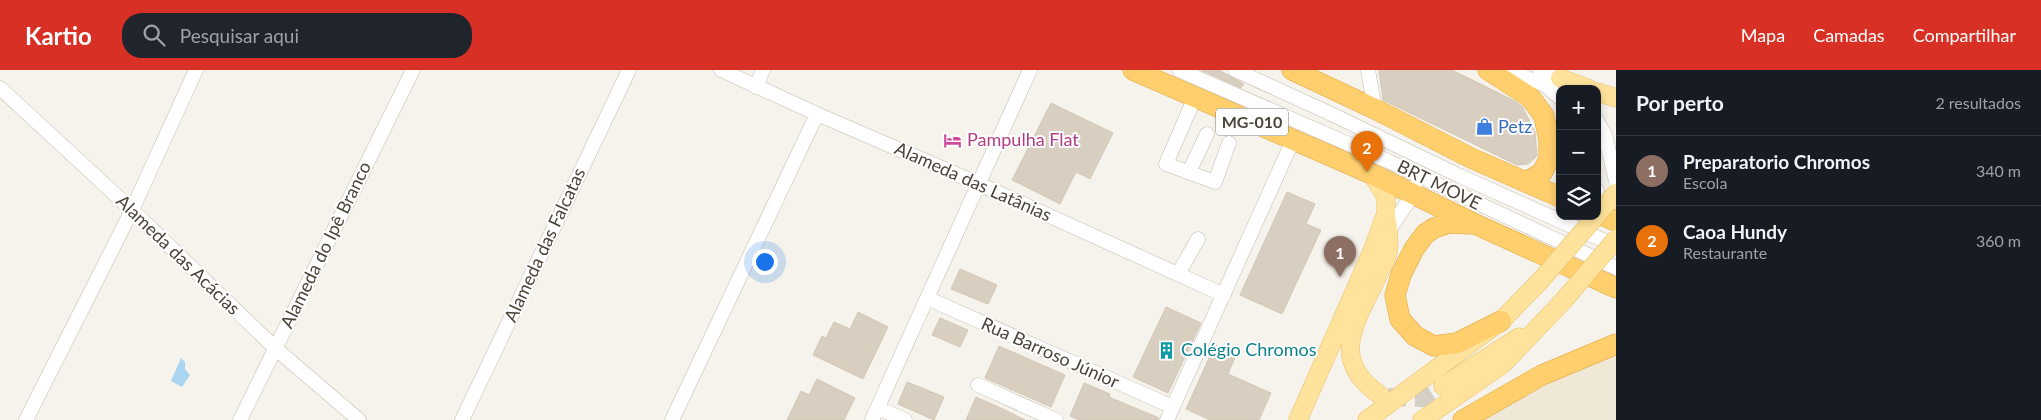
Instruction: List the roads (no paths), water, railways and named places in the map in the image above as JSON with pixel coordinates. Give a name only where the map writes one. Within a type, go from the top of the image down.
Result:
[{"type":"highway","name":"MG-010","points":[[1133,70],[1372,174],[1475,224],[1616,288]]},
{"type":"highway","points":[[1292,70],[1375,109],[1470,158],[1556,194]]},
{"type":"highway","points":[[1488,70],[1530,97],[1544,116],[1549,140],[1549,159],[1542,173],[1526,182]]},
{"type":"highway","points":[[1601,216],[1616,221]]},
{"type":"highway","points":[[1475,224],[1449,223],[1434,228],[1425,234],[1414,249],[1401,275],[1395,295],[1400,319],[1415,336],[1434,346],[1457,343],[1500,322]]},
{"type":"highway","points":[[1463,420],[1542,375],[1616,344]]},
{"type":"main road","points":[[1601,93],[1616,98]]},
{"type":"main road","points":[[1372,174],[1386,197],[1388,252],[1350,339],[1351,362],[1358,376],[1380,396]]},
{"type":"main road","points":[[1601,210],[1616,193]]},
{"type":"main road","points":[[1298,420],[1373,249],[1386,213]]},
{"type":"main road","points":[[1367,420],[1500,322],[1593,220]]},
{"type":"main road","points":[[1422,420],[1503,364],[1564,300],[1616,239]]},
{"type":"main road","points":[[1443,386],[1546,319]]},
{"type":"street","points":[[26,420],[132,210],[196,70]]},
{"type":"street","name":"Alameda do Ipê Branco","points":[[240,420],[413,70]]},
{"type":"street","name":"Alameda das Falcatas","points":[[462,420],[629,70]]},
{"type":"street","name":"Alameda das Latânias","points":[[721,70],[1224,295]]},
{"type":"street","points":[[756,87],[763,70]]},
{"type":"street","points":[[905,420],[875,414],[1030,70]]},
{"type":"street","name":"BRT MOVE","points":[[1179,70],[1413,173],[1616,268]]},
{"type":"street","name":"BRT MOVE","points":[[1236,70],[1460,176],[1616,246]]},
{"type":"street","points":[[1368,70],[1375,109]]},
{"type":"street","points":[[1507,70],[1545,85],[1556,95]]},
{"type":"street","points":[[1540,70],[1565,83]]},
{"type":"street","name":"Alameda das Acácias","points":[[0,88],[132,210],[275,348],[359,420]]},
{"type":"street","points":[[1196,97],[1166,164],[1215,182],[1229,143]]},
{"type":"street","points":[[672,420],[816,114]]},
{"type":"street","points":[[1601,128],[1605,135],[1616,181]]},
{"type":"street","points":[[1189,172],[1207,134]]},
{"type":"street","points":[[1168,420],[1293,140]]},
{"type":"street","points":[[1373,249],[1388,234],[1414,193],[1413,173]]},
{"type":"street","points":[[1178,274],[1198,239]]},
{"type":"street","name":"Rua Barroso Júnior","points":[[927,298],[1174,407]]},
{"type":"street","points":[[978,385],[1056,420]]},
{"type":"water","points":[[181,358],[185,362],[185,369],[190,375],[182,387],[171,381]]},
{"type":"tunnel","points":[[1388,397],[1424,398],[1443,386]]},
{"type":"place","name":"Petz","points":[[1484,127]]},
{"type":"place","name":"Pampulha Flat","points":[[953,140]]},
{"type":"place","name":"Caoa Hundy","points":[[1367,172]]},
{"type":"place","name":"Preparatorio Chromos","points":[[1340,277]]},
{"type":"place","name":"Colégio Chromos","points":[[1167,350]]}]
